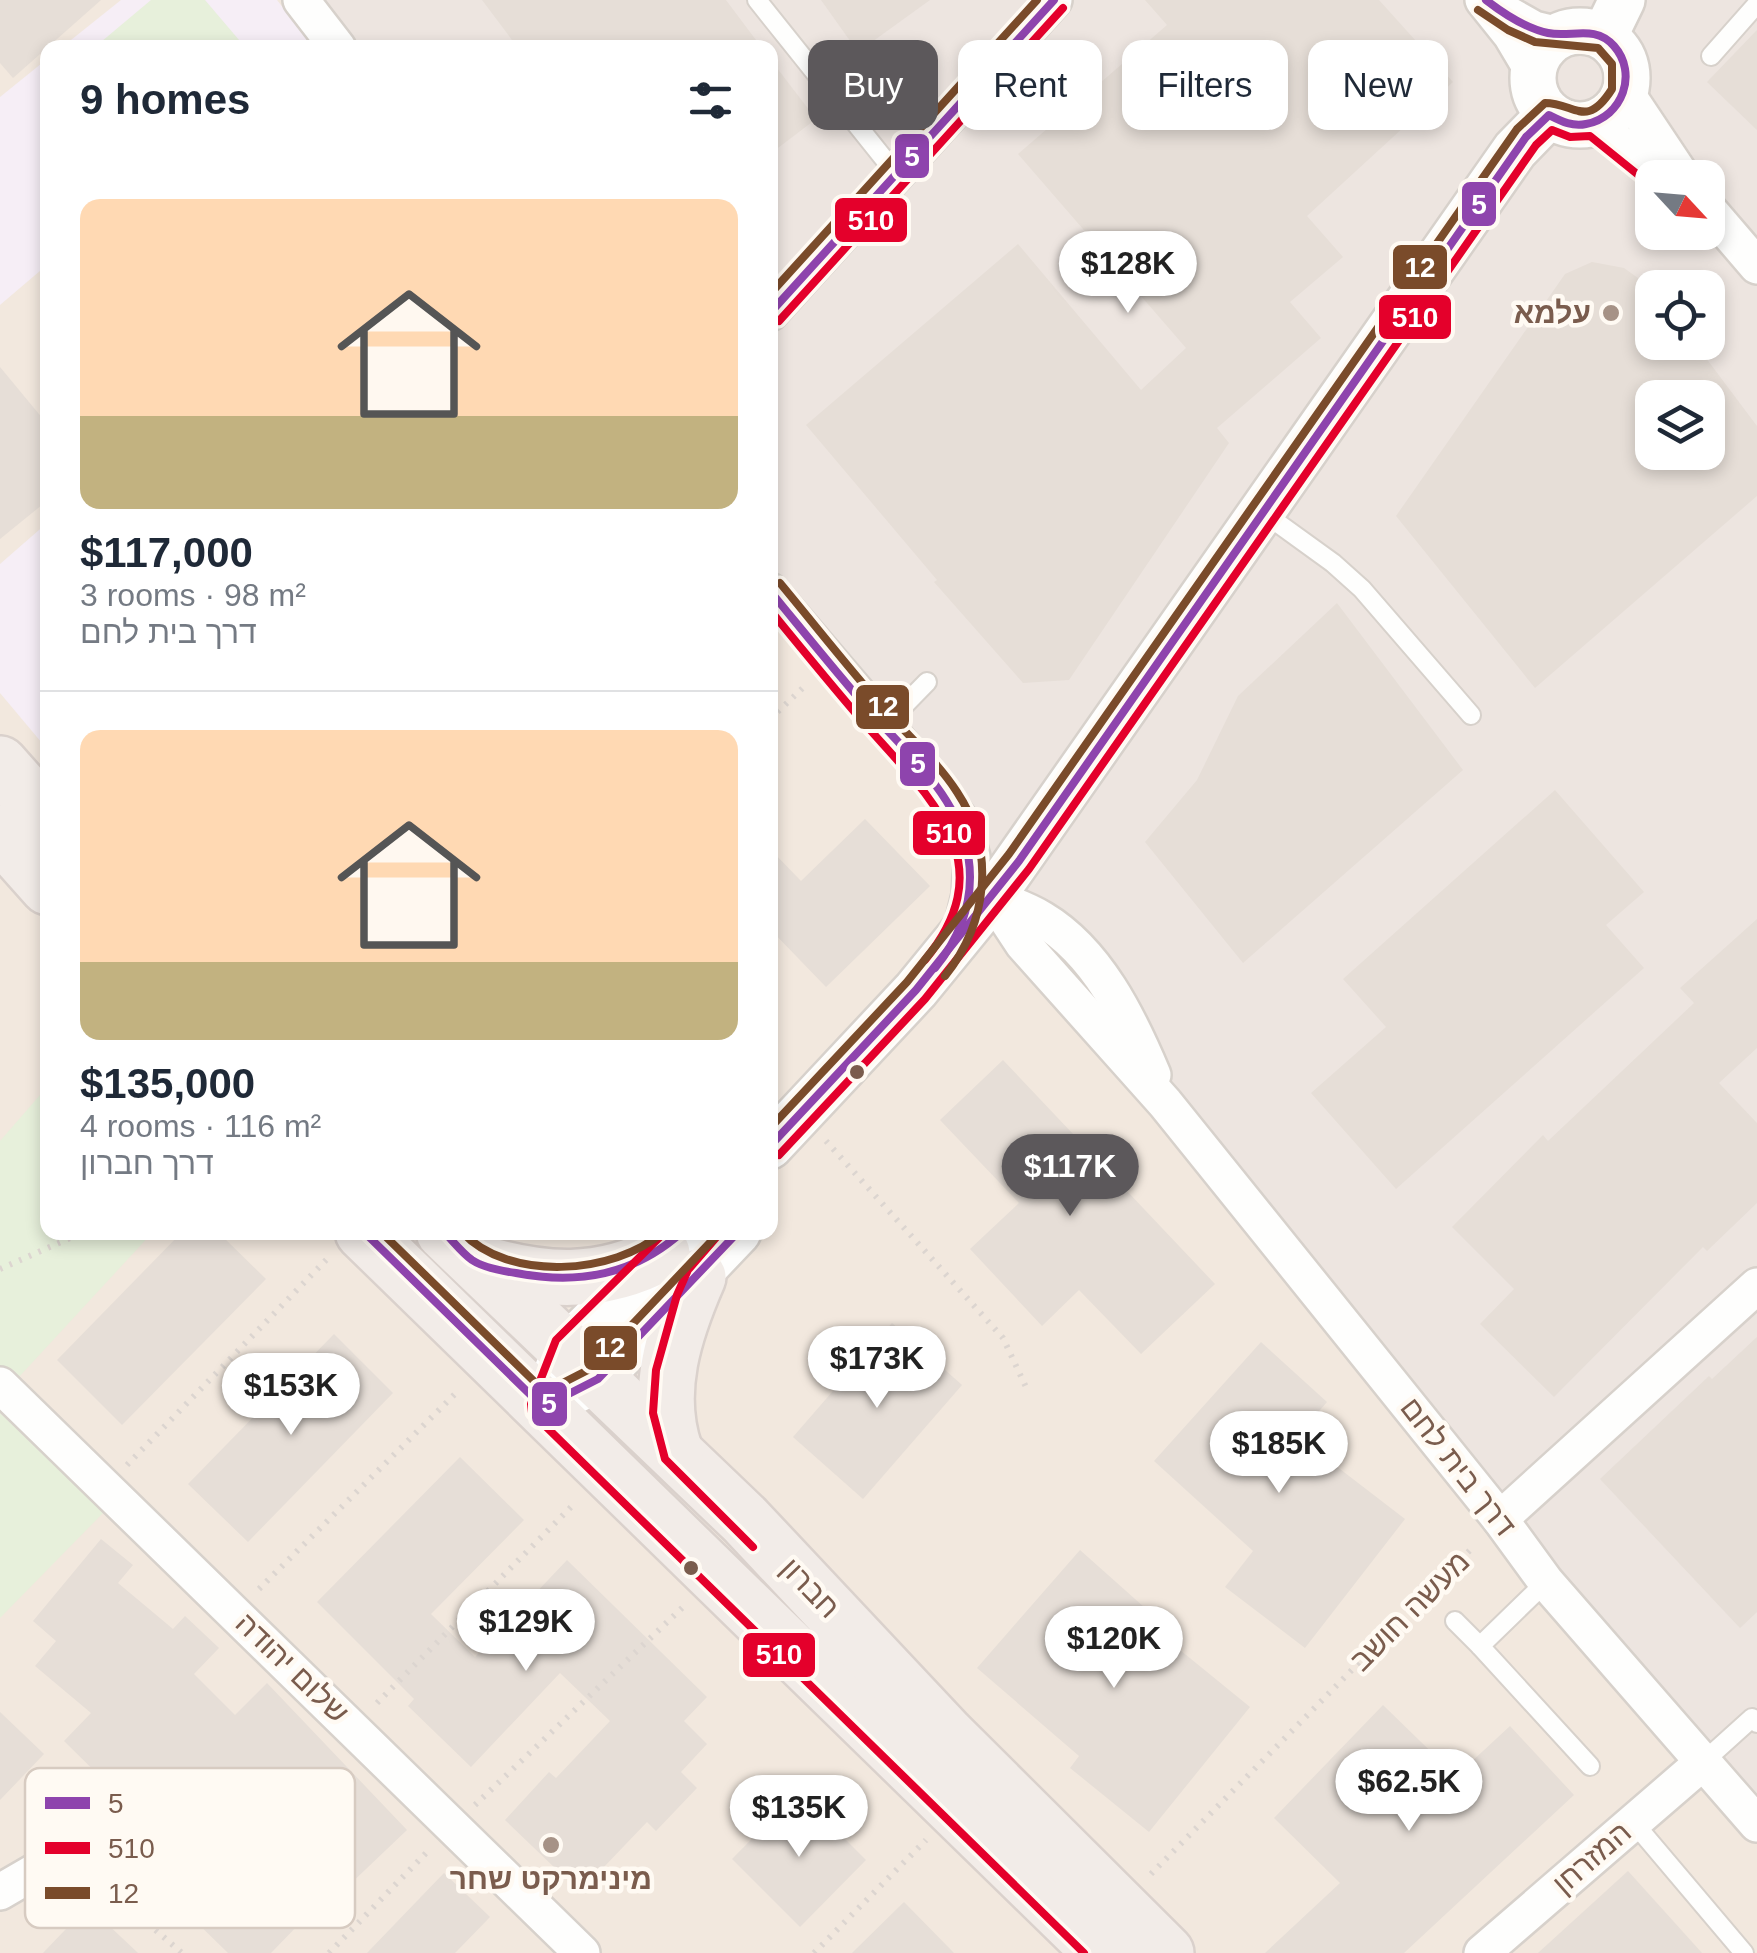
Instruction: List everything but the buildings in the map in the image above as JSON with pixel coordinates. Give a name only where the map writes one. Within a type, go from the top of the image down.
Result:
[{"type":"highway","points":[[0,764],[40,809]]},
{"type":"highway","points":[[0,833],[40,879]]},
{"type":"highway","points":[[351,1240],[492,1357],[955,1810],[1110,1930]]},
{"type":"highway","points":[[459,1247],[527,1276],[571,1279],[681,1254],[680,1324],[666,1382],[667,1427],[675,1452]]},
{"type":"highway","name":"חברון","points":[[459,1247],[804,1580],[947,1735],[1110,1930],[1166,1953]]},
{"type":"street","points":[[301,0],[328,40]]},
{"type":"street","points":[[778,304],[1054,0]]},
{"type":"street","points":[[1485,0],[1522,24],[1560,35]]},
{"type":"street","points":[[1485,0],[1532,72],[1536,96],[1550,115],[1570,125],[1594,124],[1614,111],[1625,91],[1627,76],[1616,47],[1613,19],[1560,35],[1541,50],[1532,72]]},
{"type":"street","points":[[1625,91],[1672,160]]},
{"type":"street","points":[[778,1138],[957,942],[992,897],[1515,150],[1550,115]]},
{"type":"street","points":[[1594,124],[1640,160]]},
{"type":"street","points":[[1725,231],[1757,266]]},
{"type":"street","points":[[778,601],[954,810],[968,837],[972,858],[970,894],[957,942]]},
{"type":"street","name":"דרך בית לחם","points":[[992,897],[1052,925],[1088,960],[1126,1015],[1166,1103],[1500,1519],[1546,1582],[1757,1824]]},
{"type":"street","points":[[778,1166],[802,1114]]},
{"type":"street","points":[[543,1406],[681,1254],[717,1240]]},
{"type":"street","points":[[1500,1519],[1757,1286]]},
{"type":"street","name":"שלום יהודה","points":[[0,1385],[582,1953]]},
{"type":"street","name":"המזרחן","points":[[1482,1953],[1702,1763]]},
{"type":"street","points":[[0,1892],[25,1880]]},
{"type":"lane","points":[[758,0],[897,175]]},
{"type":"lane","points":[[1711,56],[1757,4]]},
{"type":"lane","points":[[1261,512],[1348,576],[1470,715]]},
{"type":"lane","points":[[883,726],[927,682]]},
{"type":"lane","points":[[1480,1646],[1546,1582]]},
{"type":"lane","points":[[1455,1621],[1590,1766]]},
{"type":"lane","points":[[1702,1763],[1752,1718],[1757,1723]]},
{"type":"lane","points":[[1634,1823],[1744,1953]]},
{"type":"path","points":[[778,711],[789,700]]},
{"type":"path","points":[[802,1114],[1003,1338],[1026,1386]]},
{"type":"path","points":[[0,1270],[64,1240]]},
{"type":"path","points":[[105,1487],[351,1240]]},
{"type":"path","points":[[235,1613],[492,1357]]},
{"type":"path","points":[[352,1727],[608,1470]]},
{"type":"path","name":"מעשה חושב","points":[[1110,1930],[1500,1519]]},
{"type":"path","points":[[355,1926],[453,1825],[717,1575]]},
{"type":"path","points":[[814,1953],[955,1810]]},
{"type":"path","points":[[153,1928],[182,1953]]},
{"type":"path","points":[[329,1953],[353,1928]]},
{"type":"shaded area","points":[[0,0],[1757,0],[1757,1953],[0,1953]]},
{"type":"shaded area","points":[[121,0],[277,0],[308,40],[71,40]]},
{"type":"shaded area","points":[[302,0],[1757,0],[1757,1808],[1019,930],[883,727],[778,601],[778,40],[333,40]]},
{"type":"shaded area","points":[[40,65],[40,271],[0,305],[0,97]]},
{"type":"shaded area","points":[[40,529],[40,741],[0,693],[0,564]]},
{"type":"green space","points":[[151,0],[205,0],[239,40],[103,40]]},
{"type":"green space","points":[[40,1095],[40,1240],[146,1240],[6,1391],[0,1385],[0,1141]]},
{"type":"green space","points":[[0,1413],[105,1511],[0,1618]]},
{"type":"transit line","name":"12","points":[[778,285],[1037,0]]},
{"type":"transit line","name":"5","points":[[778,304],[1054,0]]},
{"type":"transit line","name":"5","points":[[778,1137],[916,990],[1019,861],[1526,137],[1549,115],[1571,124],[1586,124],[1599,120],[1617,103],[1623,92],[1625,69],[1607,39],[1591,34],[1539,31],[1486,0]]},
{"type":"transit line","name":"510","points":[[779,321],[1063,8]]},
{"type":"transit line","name":"12","points":[[778,1119],[907,982],[1009,854],[1517,129],[1545,103],[1587,111],[1603,101],[1612,89],[1612,64],[1598,48],[1535,42],[1478,10]]},
{"type":"transit line","name":"510","points":[[779,1155],[925,999],[1029,869],[1536,145],[1552,130],[1570,137],[1590,136],[1635,172]]},
{"type":"transit line","name":"12","points":[[780,583],[940,770],[969,815],[978,838],[982,886],[970,933],[945,976]]},
{"type":"transit line","name":"5","points":[[778,601],[936,785],[960,828],[970,877],[968,902],[956,937],[935,968]]},
{"type":"transit line","name":"510","points":[[778,620],[912,777],[949,832],[958,861],[959,891],[948,924],[925,960]]},
{"type":"transit line","name":"5","points":[[372,1240],[543,1407],[598,1379],[730,1240]]},
{"type":"transit line","name":"12","points":[[389,1240],[545,1392],[590,1369],[712,1240]]},
{"type":"transit line","name":"5","points":[[452,1240],[468,1257],[493,1269],[562,1278],[625,1267],[672,1240]]},
{"type":"transit line","name":"12","points":[[472,1240],[506,1259],[561,1267],[617,1257],[651,1240]]},
{"type":"transit line","name":"510","points":[[657,1240],[556,1340],[531,1404],[532,1413],[1084,1953]]},
{"type":"transit line","name":"510","points":[[714,1240],[688,1270],[677,1295],[656,1370],[653,1413],[665,1459],[753,1547]]},
{"type":"place","name":"עלמא","points":[[1611,313]]},
{"type":"place","name":"מינימרקט שחר","points":[[551,1845]]}]
